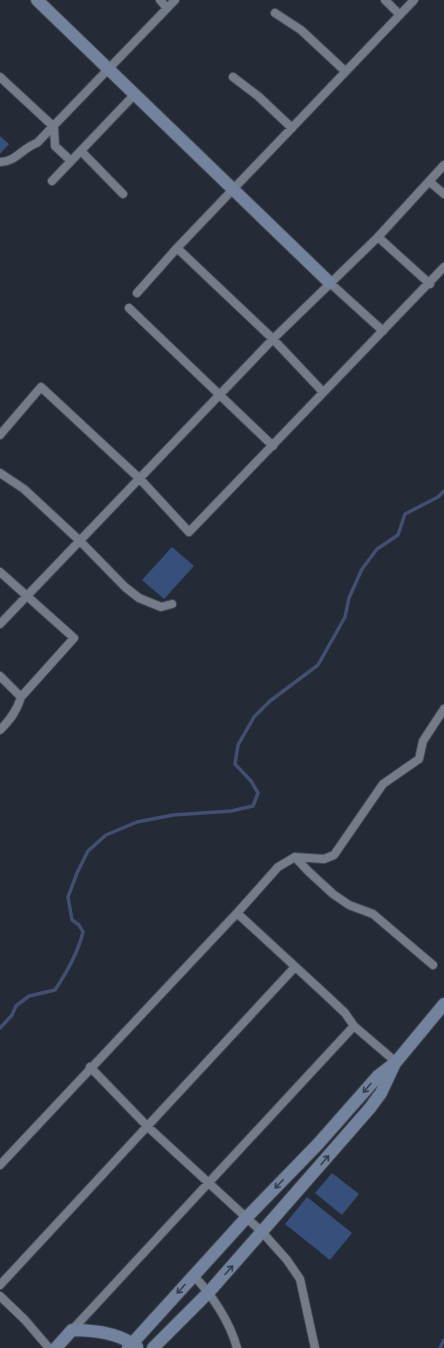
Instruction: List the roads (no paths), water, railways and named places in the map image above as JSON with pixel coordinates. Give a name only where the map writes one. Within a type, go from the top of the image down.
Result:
[{"type":"street","points":[[37,0],[330,283],[383,331]]},
{"type":"street","points":[[160,0],[168,8]]},
{"type":"street","points":[[0,162],[13,160],[28,146],[37,143],[175,0]]},
{"type":"street","points":[[385,0],[400,15]]},
{"type":"street","points":[[137,293],[177,248],[414,0]]},
{"type":"street","points":[[274,13],[300,30],[345,71]]},
{"type":"street","points":[[0,77],[54,127],[55,146],[71,161]]},
{"type":"street","points":[[233,77],[258,96],[292,128]]},
{"type":"street","points":[[52,181],[135,94]]},
{"type":"street","points":[[81,151],[123,194]]},
{"type":"street","points":[[0,624],[274,339],[378,237],[444,165]]},
{"type":"street","points":[[430,182],[444,194]]},
{"type":"street","points":[[378,237],[430,284]]},
{"type":"street","points":[[177,248],[274,339],[323,392]]},
{"type":"street","points":[[0,435],[41,387],[140,479],[189,532],[273,446],[323,392],[430,284],[444,267]]},
{"type":"street","points":[[129,308],[273,446]]},
{"type":"street","points":[[0,473],[24,489],[80,541],[115,577],[139,598],[161,607],[172,604]]},
{"type":"street","points":[[0,572],[74,638],[21,698],[19,707],[11,719],[0,730]]},
{"type":"street","points":[[0,676],[21,698]]},
{"type":"street","points":[[0,1165],[90,1067],[237,913],[278,867],[295,857],[324,859],[334,855],[383,784],[419,759],[423,741],[444,709]]},
{"type":"street","points":[[295,857],[308,872],[333,894],[350,905],[373,914],[433,965]]},
{"type":"street","points":[[237,913],[345,1013],[354,1026],[396,1062]]},
{"type":"street","points":[[0,1285],[295,967]]},
{"type":"street","points":[[72,1330],[105,1333],[133,1346],[247,1217],[318,1144],[378,1076],[396,1062],[444,1004]]},
{"type":"street","points":[[56,1348],[354,1026]]},
{"type":"street","points":[[153,1348],[209,1292],[370,1108],[381,1093],[396,1062]]},
{"type":"street","points":[[90,1067],[148,1127],[247,1217],[287,1260],[300,1279],[315,1348]]},
{"type":"street","points":[[194,1276],[209,1292],[228,1325],[237,1348]]},
{"type":"street","points":[[0,1296],[49,1348]]},
{"type":"waterway","points":[[0,1028],[12,1015],[16,1006],[29,996],[55,990],[68,969],[75,955],[83,932],[79,925],[72,920],[68,897],[77,873],[88,851],[106,835],[137,822],[173,815],[231,811],[253,806],[258,793],[251,781],[235,764],[238,745],[254,717],[270,701],[318,665],[345,617],[349,598],[362,569],[377,549],[398,535],[405,514],[438,497],[444,491]]},
{"type":"waterway","points":[[440,1348],[444,1340]]}]
